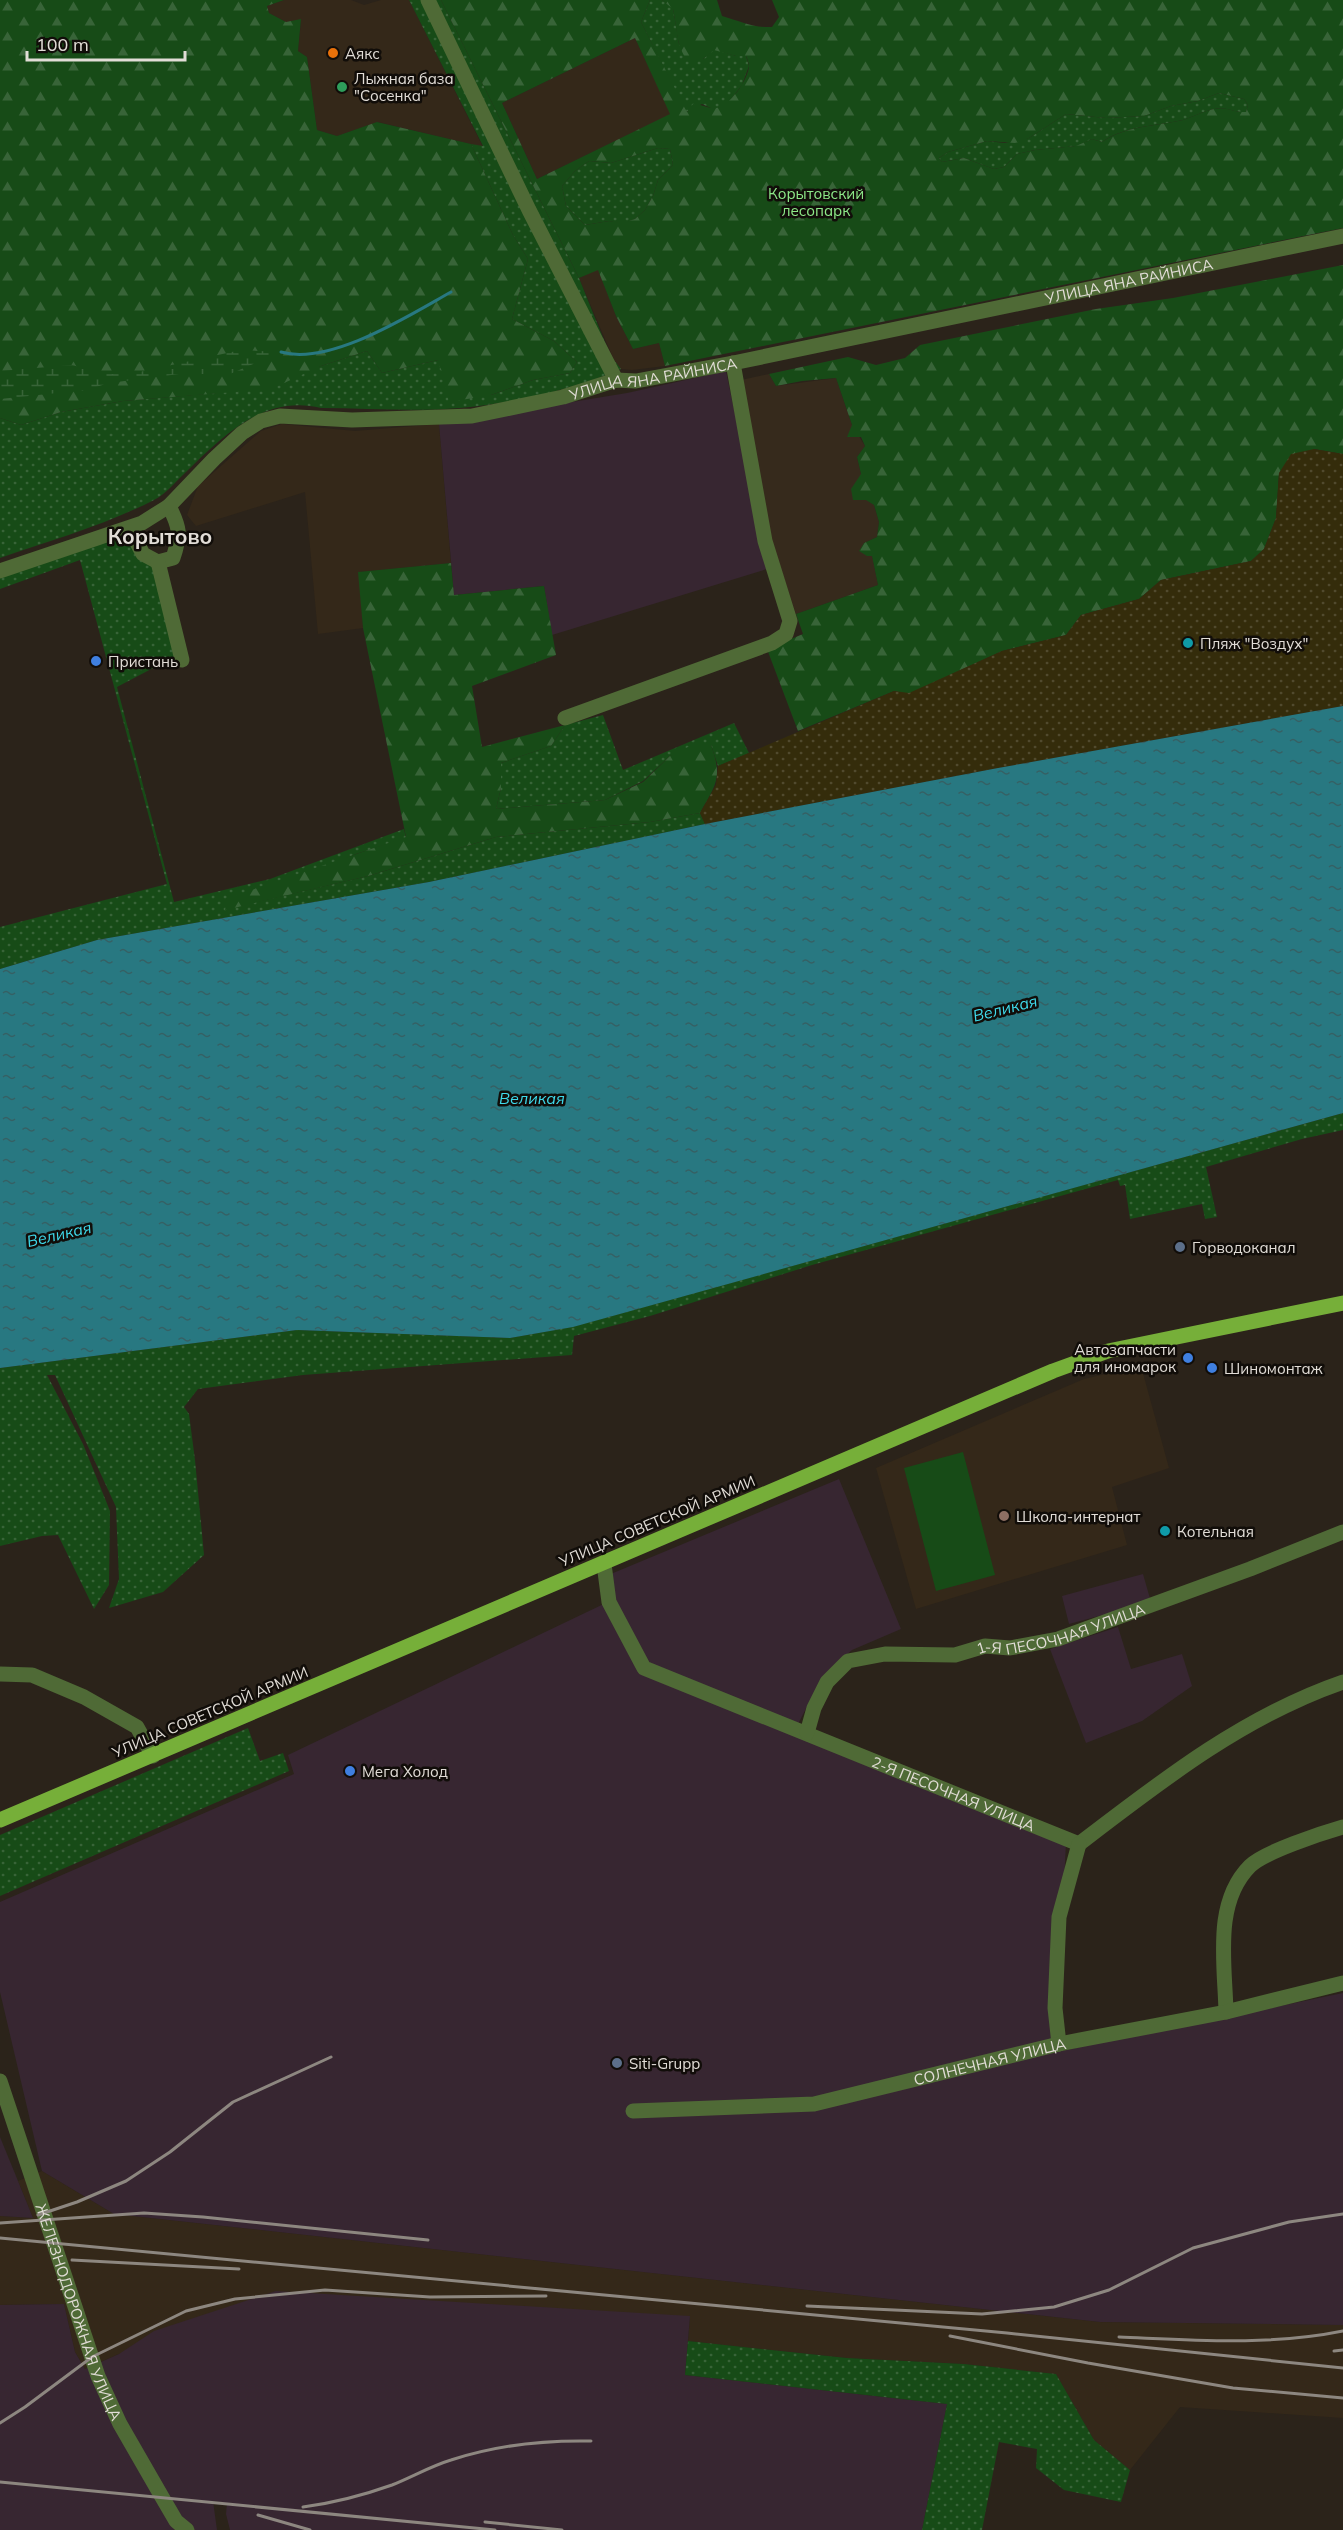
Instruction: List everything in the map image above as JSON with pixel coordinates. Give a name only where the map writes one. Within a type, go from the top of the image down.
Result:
[{"type":"main road","name":"УЛИЦА СОВЕТСКОЙ АРМИИ","points":[[0,1820],[1053,1371],[1108,1351],[1343,1303]]},
{"type":"street","points":[[428,0],[515,182],[616,380]]},
{"type":"street","name":"УЛИЦА ЯНА РАЙНИСА","points":[[0,571],[142,523],[169,506],[214,459],[243,433],[261,422],[280,416],[352,420],[471,416],[563,396],[616,380],[636,381],[733,363],[1343,236]]},
{"type":"street","points":[[565,718],[772,643],[786,634],[790,621],[765,541],[733,363]]},
{"type":"street","points":[[129,528],[143,554],[158,562],[173,558],[180,538],[179,526],[169,506]]},
{"type":"street","points":[[158,562],[182,660]]},
{"type":"street","name":"1-Я ПЕСОЧНАЯ УЛИЦА","points":[[807,1734],[814,1708],[826,1682],[848,1661],[885,1654],[955,1655],[985,1646],[1010,1648],[1058,1639],[1250,1569],[1343,1532]]},
{"type":"street","name":"2-Я ПЕСОЧНАЯ УЛИЦА","points":[[604,1564],[609,1602],[644,1668],[1079,1844]]},
{"type":"street","points":[[0,1674],[32,1675],[84,1697],[137,1726],[153,1756]]},
{"type":"street","points":[[1059,2044],[1055,2008],[1059,1917],[1079,1844],[1208,1748],[1316,1692],[1343,1682]]},
{"type":"street","points":[[1226,2012],[1223,1934],[1233,1888],[1251,1864],[1306,1838],[1343,1827]]},
{"type":"street","name":"СОЛНЕЧНАЯ УЛИЦА","points":[[633,2111],[814,2104],[1059,2044],[1226,2012],[1343,1983]]},
{"type":"street","name":"ЖЕЛЕЗНОДОРОЖНАЯ УЛИЦА","points":[[0,2081],[98,2376],[120,2424],[176,2521],[187,2530]]},
{"type":"shaded area","points":[[284,0],[351,0],[364,5],[381,0],[409,0],[483,147],[378,122],[337,136],[317,130],[307,57],[298,51],[301,20],[286,22],[269,13],[267,6]]},
{"type":"shaded area","points":[[635,38],[671,114],[537,179],[502,103]]},
{"type":"shaded area","points":[[598,269],[616,316],[633,349],[659,343],[665,366],[632,370],[621,369],[616,365],[579,278]]},
{"type":"shaded area","points":[[726,371],[767,569],[552,635],[544,586],[454,595],[439,424],[627,393]]},
{"type":"shaded area","points":[[769,374],[776,386],[836,378],[852,425],[865,446],[857,457],[867,500],[874,505],[879,522],[877,537],[864,543],[872,555],[878,585],[796,614],[769,533],[741,380]]},
{"type":"shaded area","points":[[282,424],[355,431],[439,424],[451,563],[359,572],[363,628],[318,634],[305,492],[196,526],[187,515],[198,486],[261,431]]},
{"type":"shaded area","name":"Школа-интернат","points":[[1141,1366],[1169,1468],[1112,1487],[1127,1545],[916,1609],[876,1468],[1084,1379]]},
{"type":"shaded area","points":[[839,1479],[901,1629],[852,1650],[838,1662],[813,1695],[798,1724],[1066,1842],[1056,2052],[1343,1993],[1343,2325],[1100,2322],[114,2214],[42,2171],[0,1992],[0,1902],[294,1774],[288,1755],[610,1601],[606,1576]]},
{"type":"shaded area","points":[[1143,1574],[1151,1602],[1069,1624],[1062,1596]]},
{"type":"shaded area","points":[[1118,1627],[1131,1669],[1182,1654],[1192,1686],[1142,1721],[1086,1743],[1050,1649]]},
{"type":"shaded area","points":[[0,2137],[18,2181],[33,2218],[0,2216]]},
{"type":"shaded area","points":[[42,2171],[114,2214],[1100,2322],[1343,2325],[1343,2418],[1180,2407],[1130,2470],[1094,2440],[1056,2374],[964,2364],[847,2358],[688,2341],[690,2316],[119,2354],[85,2369],[75,2352],[64,2304],[0,2305],[0,2216],[33,2218],[18,2181]]},
{"type":"shaded area","points":[[276,2291],[690,2316],[685,2375],[947,2404],[922,2530],[230,2530],[226,2514],[227,2503],[213,2501],[217,2530],[0,2530],[0,2305],[64,2304],[75,2352],[85,2369],[119,2354],[154,2331]]},
{"type":"green space","points":[[0,0],[284,0],[267,6],[269,13],[286,22],[301,19],[298,51],[307,57],[317,130],[337,136],[377,122],[471,144],[513,235],[528,259],[512,319],[554,341],[577,362],[570,373],[533,380],[491,395],[449,402],[438,360],[382,373],[367,351],[321,366],[271,389],[123,401],[61,412],[21,425],[0,418]]},
{"type":"green space","points":[[409,0],[441,0],[579,278],[610,355],[621,369],[562,389],[480,406],[425,410],[321,408],[300,405],[281,407],[246,421],[230,432],[154,500],[97,525],[0,558],[0,418],[21,425],[61,412],[123,401],[217,393],[321,366],[367,351],[382,373],[438,360],[491,395],[533,380],[570,373],[577,362],[554,341],[512,319],[528,259],[513,235],[471,144],[483,146]]},
{"type":"green space","name":"Корытовский лесопарк","points":[[441,0],[650,0],[641,22],[687,112],[693,104],[713,108],[727,103],[742,84],[749,65],[746,56],[736,56],[714,50],[703,59],[691,63],[680,46],[673,9],[662,0],[717,0],[722,16],[753,25],[772,27],[779,17],[772,0],[1343,0],[1343,228],[665,366],[659,343],[633,349],[616,316],[598,270],[579,278]],"holes":[[[635,38],[670,114],[537,179],[502,103]],[[1219,93],[1244,99],[1248,105],[1246,112],[1223,108],[1214,109],[1183,120],[1131,130],[1102,142],[1092,139],[1076,146],[1017,154],[1004,167],[994,169],[964,158],[942,162],[939,158],[948,152],[987,141],[1015,143],[1029,138],[1066,114],[1106,118],[1144,116],[1171,106],[1198,101]],[[658,148],[670,149],[673,165],[658,180],[645,210],[635,219],[623,223],[609,221],[585,225],[566,206],[562,186],[575,171],[589,161],[611,163]]]},
{"type":"green space","points":[[650,0],[662,0],[673,8],[679,44],[703,59],[714,49],[736,56],[746,56],[749,66],[742,85],[726,106],[713,109],[702,104],[686,112],[641,22]]},
{"type":"green space","points":[[1219,93],[1244,99],[1248,105],[1246,112],[1214,109],[1183,120],[1130,130],[1102,142],[1092,139],[1077,146],[1017,154],[1004,167],[994,169],[964,158],[942,162],[939,158],[948,152],[987,141],[1005,143],[1029,138],[1066,114],[1106,118],[1144,116]]},
{"type":"green space","points":[[658,148],[670,149],[673,165],[658,180],[645,210],[635,219],[623,224],[609,221],[585,225],[566,206],[562,186],[575,171],[589,161],[611,163]]},
{"type":"green space","points":[[1343,265],[1343,454],[1314,449],[1279,473],[1276,518],[1264,549],[1251,561],[1161,580],[1139,599],[1081,615],[1066,635],[1002,651],[909,694],[894,691],[798,731],[767,649],[803,634],[796,614],[878,585],[872,556],[859,551],[864,543],[877,537],[879,522],[874,505],[866,500],[853,500],[851,489],[861,474],[857,457],[865,446],[861,437],[847,437],[852,425],[836,378],[776,386],[769,374],[848,357],[876,365],[905,358],[920,345],[1096,309],[1173,298]]},
{"type":"green space","points":[[241,350],[281,352],[230,374],[179,374],[109,383],[86,390],[0,399],[0,371],[72,365],[105,374],[130,374]]},
{"type":"green space","points":[[124,534],[153,568],[176,656],[117,687],[174,902],[270,879],[404,829],[406,838],[356,854],[226,909],[368,876],[496,837],[650,822],[700,813],[705,824],[429,882],[97,940],[0,969],[0,927],[167,884],[80,560],[0,589],[0,578]]},
{"type":"green space","points":[[451,563],[454,595],[544,586],[556,655],[472,686],[482,747],[565,725],[551,746],[501,763],[501,788],[496,809],[605,800],[643,782],[670,756],[696,743],[711,745],[717,765],[714,787],[700,813],[650,822],[496,837],[368,876],[225,910],[228,898],[406,837],[363,628],[358,572]]},
{"type":"green space","points":[[603,715],[623,770],[734,723],[749,753],[718,766],[711,745],[670,756],[643,781],[605,800],[496,809],[501,788],[501,763],[551,746],[565,725]]},
{"type":"green space","points":[[1343,1113],[1343,1130],[1302,1139],[1206,1167],[1217,1217],[1205,1219],[1202,1204],[1130,1219],[1125,1185],[1120,1186],[1118,1180],[812,1265],[650,1316],[574,1336],[572,1355],[303,1375],[198,1389],[184,1407],[189,1414],[204,1555],[163,1592],[109,1608],[119,1579],[116,1507],[55,1375],[47,1375],[83,1444],[110,1511],[109,1585],[94,1609],[58,1535],[42,1536],[0,1546],[0,1368],[297,1330],[510,1338],[572,1327]]},
{"type":"green space","points":[[963,1452],[995,1575],[936,1591],[904,1468]]},
{"type":"green space","points":[[248,1728],[260,1761],[283,1753],[289,1771],[0,1896],[0,1835]]},
{"type":"green space","points":[[688,2341],[847,2358],[964,2364],[1056,2374],[1094,2440],[1130,2470],[1121,2502],[1064,2490],[1036,2468],[1037,2449],[999,2442],[982,2530],[922,2530],[947,2404],[685,2375]]},
{"type":"sand","name":"Пляж \"Воздух\"","points":[[1314,449],[1343,454],[1343,706],[705,824],[700,813],[716,785],[718,766],[894,691],[909,693],[1002,651],[1066,635],[1081,615],[1139,599],[1161,580],[1251,561],[1264,549],[1276,518],[1279,473],[1291,454]]},
{"type":"water","name":"Великая","points":[[1343,706],[1343,1113],[573,1327],[510,1338],[297,1330],[0,1368],[0,969],[97,940],[429,882],[705,824]]},
{"type":"waterway","points":[[281,352],[301,354],[322,352],[345,345],[391,325],[451,292]]},
{"type":"railway","points":[[38,2215],[77,2202],[126,2181],[170,2152],[233,2102],[331,2057]]},
{"type":"railway","points":[[0,2223],[144,2213],[428,2240]]},
{"type":"railway","points":[[807,2306],[982,2314],[1054,2307],[1109,2290],[1193,2248],[1289,2222],[1343,2214]]},
{"type":"railway","points":[[0,2238],[1007,2333],[1343,2368]]},
{"type":"railway","points":[[72,2260],[239,2269]]},
{"type":"railway","points":[[0,2423],[92,2357],[186,2311],[235,2299],[325,2290],[430,2297],[546,2296]]},
{"type":"railway","points":[[1119,2337],[1260,2340],[1288,2339],[1343,2331]]},
{"type":"railway","points":[[950,2336],[1233,2388],[1343,2398]]},
{"type":"railway","points":[[1334,2351],[1343,2350]]},
{"type":"railway","points":[[303,2507],[370,2492],[444,2462],[468,2455],[503,2447],[555,2441],[591,2441]]},
{"type":"railway","points":[[0,2482],[495,2530]]},
{"type":"railway","points":[[258,2515],[310,2530]]},
{"type":"railway","points":[[485,2522],[562,2530]]},
{"type":"place","name":"Аякс","points":[[333,53]]},
{"type":"place","name":"Лыжная база \"Сосенка\"","points":[[342,87]]},
{"type":"place","name":"Пляж \"Воздух\"","points":[[1188,643]]},
{"type":"place","name":"Пристань","points":[[96,661]]},
{"type":"place","name":"Горводоканал","points":[[1180,1247]]},
{"type":"place","name":"Автозапчасти для иномарок","points":[[1188,1358]]},
{"type":"place","name":"Шиномонтаж","points":[[1212,1368]]},
{"type":"place","name":"Школа-интернат","points":[[1004,1516]]},
{"type":"place","name":"Котельная","points":[[1165,1531]]},
{"type":"place","name":"Мега Холод","points":[[350,1771]]},
{"type":"place","name":"Siti-Grupp","points":[[617,2063]]},
{"type":"district","name":"Корытово","points":[[160,536]]}]
